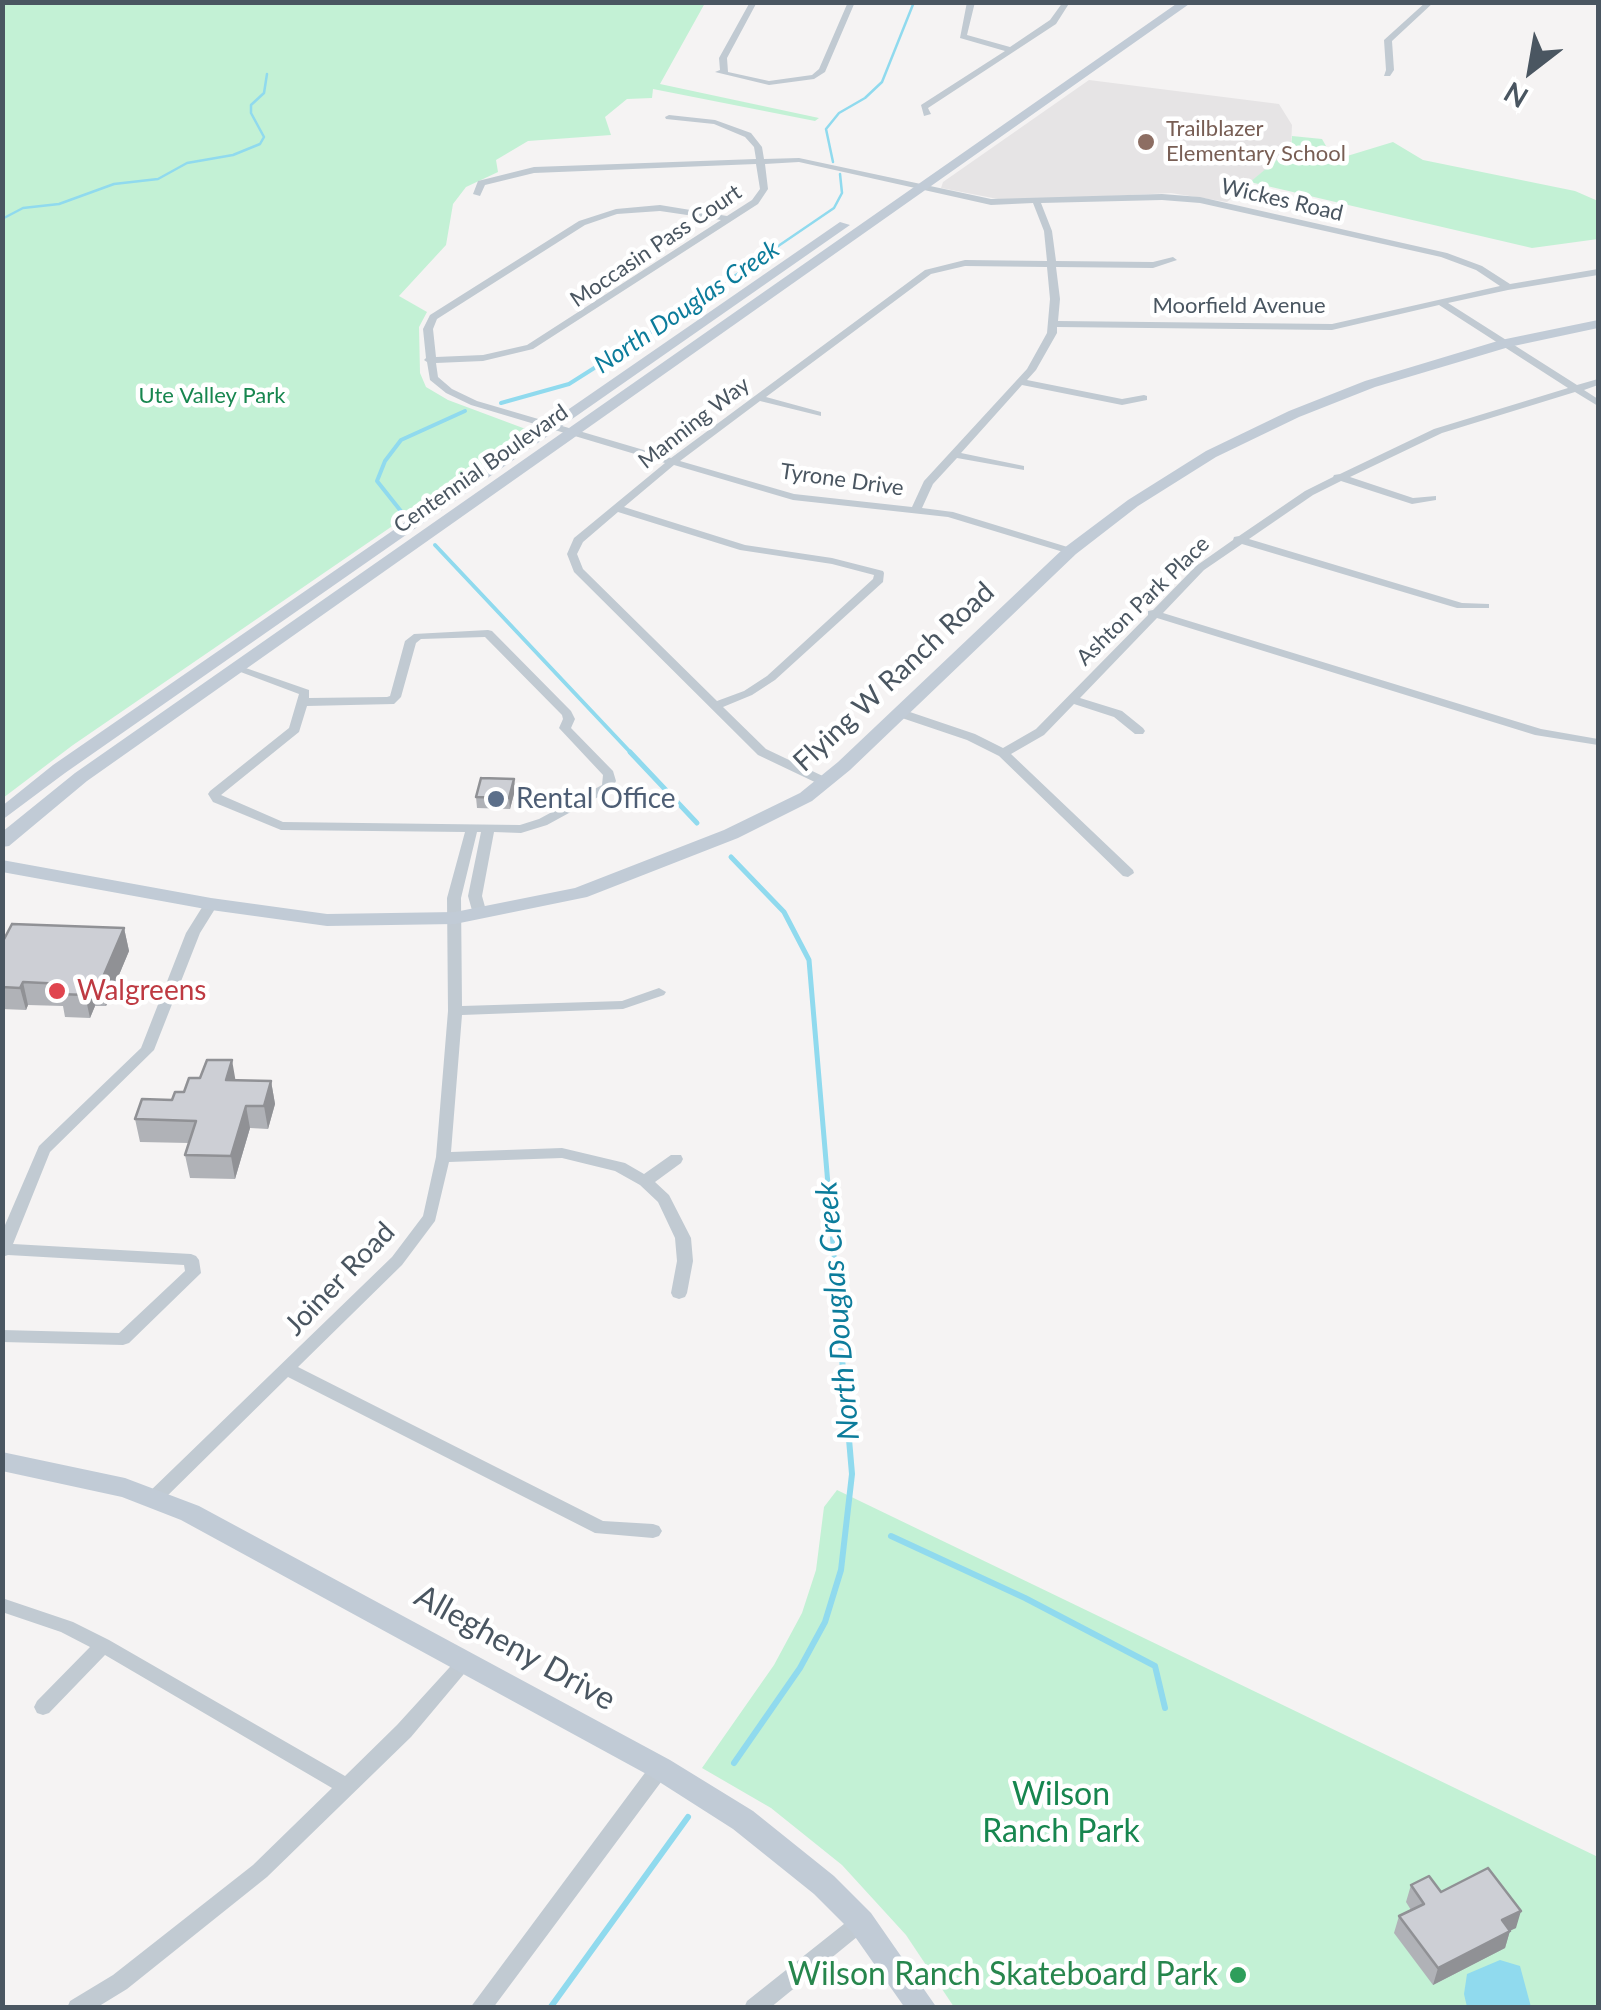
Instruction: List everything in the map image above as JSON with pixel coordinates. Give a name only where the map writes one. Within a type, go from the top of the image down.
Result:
[{"type":"main road","name":"Centennial Boulevard","points":[[2,815],[59,769],[1167,2]]},
{"type":"main road","name":"Centennial Boulevard","points":[[2,842],[81,777],[1187,2]]},
{"type":"main road","name":"Flying W Ranch Road","points":[[2,866],[211,904],[326,920],[455,918],[580,893],[759,822],[825,782],[1070,551],[1134,503],[1243,438],[1370,384],[1506,343],[1598,324]]},
{"type":"main road","name":"Allegheny Drive","points":[[2,1461],[62,1472],[154,1499],[254,1545],[660,1768],[776,1844],[861,1922],[923,2008]]},
{"type":"street","points":[[754,2],[724,58],[722,72],[759,82],[800,84],[822,70],[852,2]]},
{"type":"street","points":[[971,2],[963,36],[1011,50]]},
{"type":"street","points":[[1387,74],[1388,40],[1432,2]]},
{"type":"street","points":[[927,114],[924,108],[1053,22],[1066,4],[1078,7]]},
{"type":"street","points":[[956,76],[968,78]]},
{"type":"street","name":"Moccasin Pass Court","points":[[429,360],[483,358],[530,347],[730,219],[762,193],[758,147],[740,130],[686,116],[668,117]]},
{"type":"street","name":"Wickes Road","points":[[477,194],[481,182],[518,172],[760,160],[808,162],[980,201],[1037,203],[1162,197],[1200,200],[1444,255],[1479,268],[1508,287]]},
{"type":"street","points":[[916,510],[928,483],[1044,350],[1054,324],[1048,231],[1037,203]]},
{"type":"street","points":[[429,360],[428,330],[439,312],[582,223],[616,212],[660,208],[730,219]]},
{"type":"street","name":"Manning Way","points":[[825,782],[771,758],[716,706],[573,562],[578,540],[672,462],[928,272],[966,262],[1152,265],[1173,260]]},
{"type":"street","name":"Moorfield Avenue","points":[[1054,324],[1320,328],[1362,323],[1508,287],[1598,272]]},
{"type":"street","points":[[1440,302],[1598,403]]},
{"type":"street","name":"Tyrone Drive","points":[[429,360],[433,378],[449,392],[552,427],[803,500],[962,518],[1070,551]]},
{"type":"street","points":[[1020,382],[1122,402],[1144,398]]},
{"type":"street","name":"Ashton Park Place","points":[[1003,752],[1029,740],[1152,613],[1238,539],[1338,477],[1438,431],[1598,382]]},
{"type":"street","points":[[759,398],[816,414]]},
{"type":"street","points":[[954,454],[1020,468]]},
{"type":"street","points":[[1338,477],[1412,502],[1432,498]]},
{"type":"street","points":[[616,508],[744,548],[832,561],[879,573],[879,580],[770,678],[748,693],[716,706]]},
{"type":"street","points":[[1238,539],[1461,606],[1486,606]]},
{"type":"street","points":[[1152,613],[1539,732],[1598,742]]},
{"type":"street","points":[[236,668],[305,692],[295,729],[214,794],[217,799],[281,826],[533,827],[607,787],[610,781],[609,774],[565,728],[569,719],[566,714],[495,636],[480,632],[418,636],[412,641],[390,700],[305,702]]},
{"type":"street","points":[[1072,699],[1118,714],[1139,731]]},
{"type":"street","points":[[900,713],[1003,752],[1128,873]]},
{"type":"street","name":"Joiner Road","points":[[154,1499],[414,1241],[430,1217],[443,1157],[455,1011],[454,898],[472,828]]},
{"type":"street","points":[[480,914],[475,896],[488,829]]},
{"type":"street","points":[[2,1336],[123,1339],[193,1273],[191,1260],[3,1251],[44,1150],[147,1050],[193,934],[211,904]]},
{"type":"street","points":[[455,1011],[623,1005],[659,992]]},
{"type":"street","points":[[443,1157],[562,1154],[620,1167],[645,1181],[664,1199],[683,1238],[685,1261],[678,1293]]},
{"type":"street","points":[[645,1181],[676,1159]]},
{"type":"street","points":[[287,1369],[601,1528],[652,1531]]},
{"type":"street","points":[[2,1604],[67,1626],[103,1645],[347,1787]]},
{"type":"street","points":[[43,1707],[103,1645]]},
{"type":"street","points":[[77,2008],[120,1982],[260,1871],[404,1731],[465,1662]]},
{"type":"street","points":[[480,2008],[660,1768]]},
{"type":"street","points":[[754,2008],[861,1922]]},
{"type":"shaded area","name":"Trailblazer Elementary School","points":[[1089,80],[1279,104],[1292,125],[1291,148],[1227,202],[1171,193],[1008,201],[941,188],[943,182]]},
{"type":"green space","name":"Ute Valley Park","points":[[3,2],[705,3],[660,84],[819,118],[815,121],[653,89],[652,98],[627,99],[605,117],[611,135],[528,141],[496,160],[498,172],[466,187],[453,204],[446,245],[399,296],[427,312],[419,327],[420,373],[426,387],[448,400],[531,431],[73,745],[3,798]]},
{"type":"green space","points":[[1292,136],[1322,139],[1334,160],[1393,142],[1423,160],[1575,191],[1598,201],[1598,239],[1532,248],[1250,182],[1291,148]]},
{"type":"green space","name":"Wilson Ranch Park","points":[[837,1490],[1598,1857],[1598,2007],[954,2007],[906,1935],[842,1865],[771,1808],[702,1768],[774,1665],[802,1613],[816,1570],[824,1507]]},
{"type":"water","points":[[1500,1960],[1520,1966],[1531,2007],[1467,2007],[1467,1974]]},
{"type":"building","points":[[481,778],[514,779],[509,798],[476,797]]},
{"type":"building","points":[[12,924],[124,928],[100,984],[90,983],[85,995],[60,994],[64,984],[23,982],[20,988],[2,987],[2,943]]},
{"type":"building","points":[[207,1060],[232,1060],[226,1080],[271,1081],[264,1106],[246,1106],[231,1156],[185,1155],[196,1121],[135,1119],[142,1099],[172,1100],[175,1092],[184,1092],[189,1078],[200,1078]]},
{"type":"building","points":[[1488,1868],[1521,1911],[1502,1920],[1510,1931],[1438,1968],[1399,1916],[1424,1904],[1411,1885],[1429,1876],[1441,1892]]},
{"type":"waterway","name":"North Douglas Creek","points":[[833,162],[826,129],[839,113],[865,98],[882,82],[914,2]]},
{"type":"waterway","points":[[2,219],[23,208],[59,204],[114,184],[158,179],[187,163],[233,155],[260,144],[264,137],[251,113],[251,105],[264,93],[267,74]]},
{"type":"waterway","name":"North Douglas Creek","points":[[655,330],[834,208],[842,193],[840,174]]},
{"type":"waterway","name":"North Douglas Creek","points":[[501,403],[569,384],[659,327]]},
{"type":"waterway","name":"North Douglas Creek","points":[[404,515],[377,481],[385,461],[401,440],[465,411]]},
{"type":"waterway","name":"North Douglas Creek","points":[[435,545],[632,754]]},
{"type":"waterway","name":"North Douglas Creek","points":[[630,752],[697,823]]},
{"type":"waterway","name":"North Douglas Creek","points":[[731,857],[784,912],[809,960],[838,1303]]},
{"type":"waterway","name":"North Douglas Creek","points":[[734,1763],[800,1668],[825,1622],[841,1570],[852,1474],[837,1300]]},
{"type":"waterway","points":[[891,1536],[1025,1598],[1155,1666],[1165,1708]]},
{"type":"waterway","name":"North Douglas Creek","points":[[550,2008],[688,1817]]},
{"type":"place","name":"Trailblazer Elementary School","points":[[1146,142]]},
{"type":"place","name":"Rental Office","points":[[496,799]]},
{"type":"place","name":"Walgreens","points":[[57,991]]},
{"type":"place","name":"Wilson Ranch Skateboard Park","points":[[1238,1975]]}]
